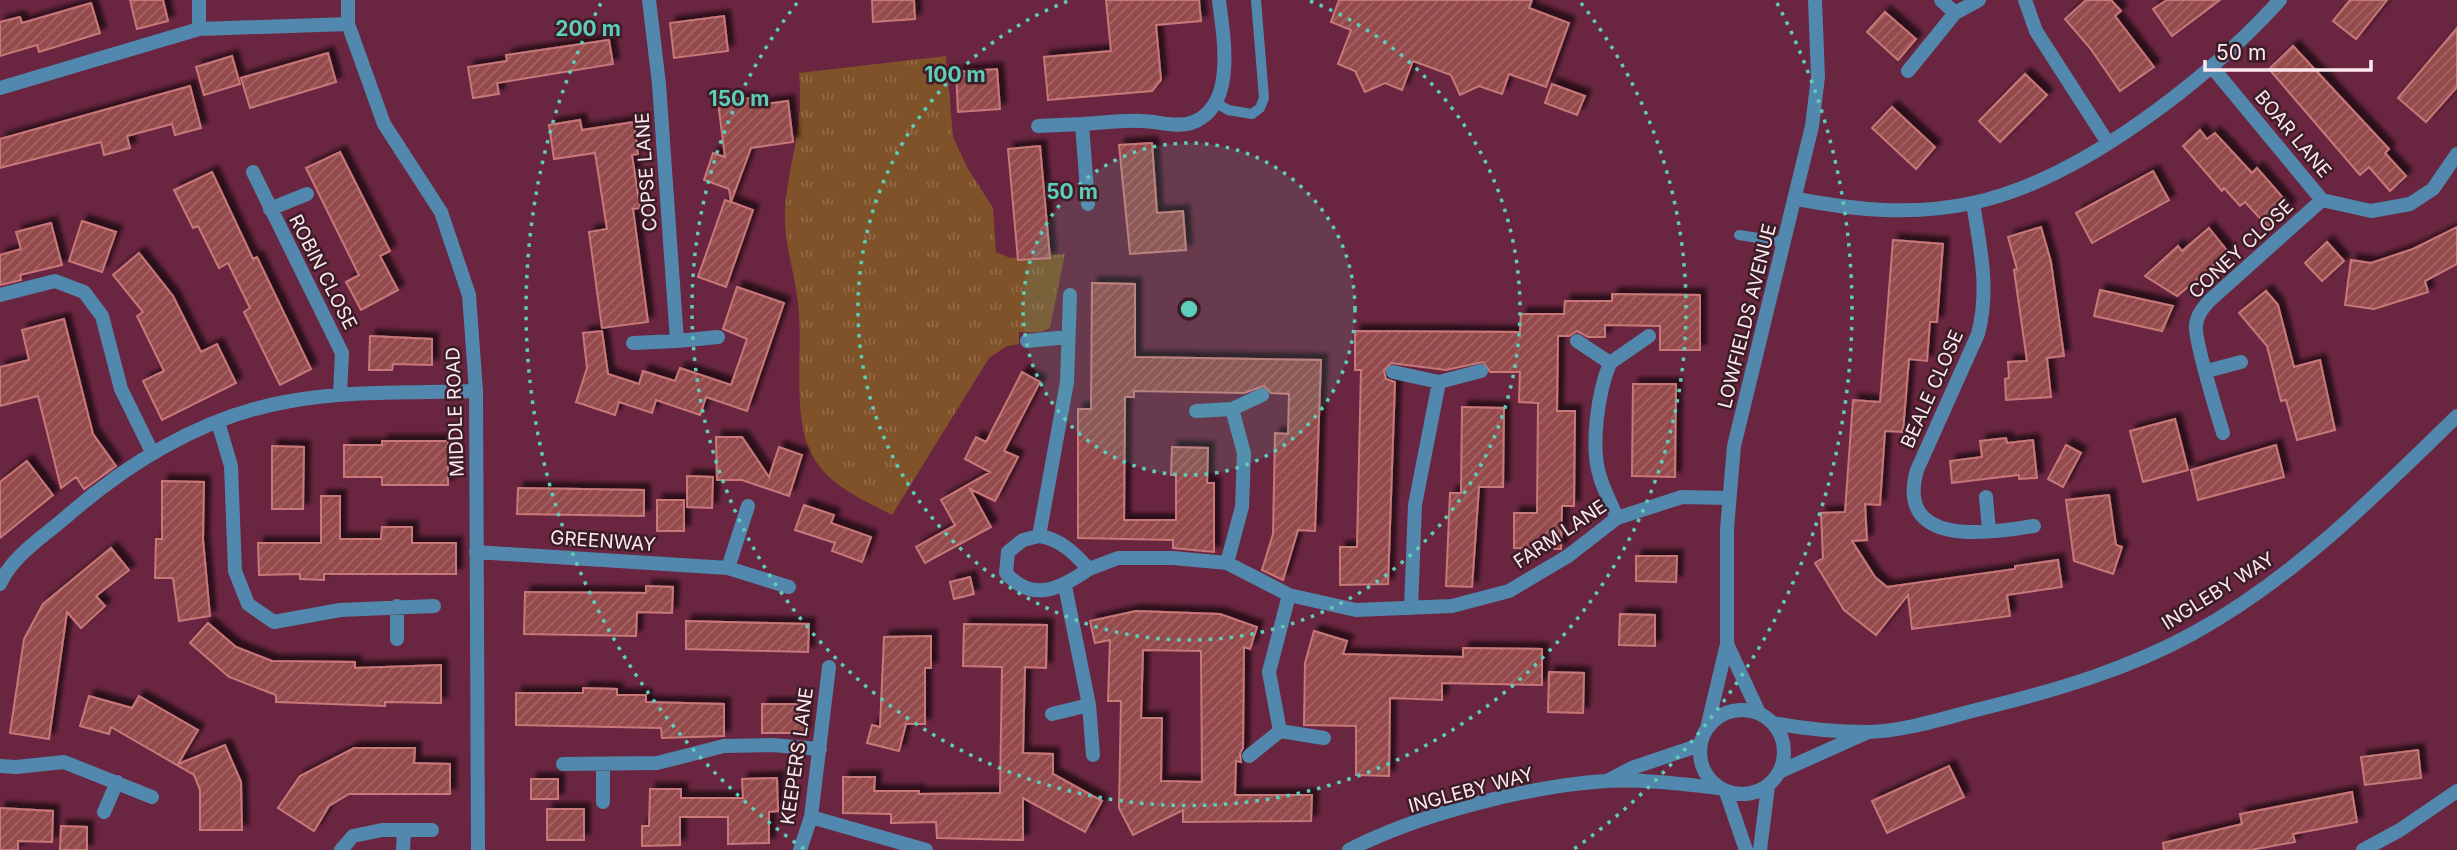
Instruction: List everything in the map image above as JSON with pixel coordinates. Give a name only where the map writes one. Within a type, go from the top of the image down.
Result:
[{"type":"street","points":[[199,0],[199,29]]},
{"type":"street","name":"MIDDLE ROAD","points":[[348,0],[348,23],[384,124],[441,212],[469,295],[476,391],[478,850]]},
{"type":"street","name":"COPSE LANE","points":[[649,0],[659,84],[677,341]]},
{"type":"street","points":[[1038,126],[1141,121],[1180,125],[1192,123],[1215,102],[1224,71],[1219,0]]},
{"type":"street","name":"LOWFIELDS AVENUE","points":[[1707,728],[1727,643],[1729,498],[1734,446],[1797,199],[1812,126],[1818,77],[1815,0]]},
{"type":"street","points":[[1941,0],[1955,13]]},
{"type":"street","points":[[1908,71],[1955,13],[1979,0]]},
{"type":"street","points":[[2025,0],[2036,31],[2108,143]]},
{"type":"street","points":[[1797,199],[1886,212],[1973,203],[2038,179],[2108,143],[2212,67],[2280,0]]},
{"type":"street","points":[[0,88],[199,29],[348,23]]},
{"type":"street","name":"BOAR LANE","points":[[2212,67],[2322,200],[2371,211],[2410,204],[2432,189],[2457,154]]},
{"type":"street","points":[[1082,124],[1088,204]]},
{"type":"street","name":"ROBIN CLOSE","points":[[253,172],[342,352],[340,395]]},
{"type":"street","name":"ROBIN CLOSE","points":[[270,209],[307,194]]},
{"type":"street","name":"CONEY CLOSE","points":[[2222,433],[2196,327],[2199,314],[2209,301],[2322,200]]},
{"type":"street","name":"BEALE CLOSE","points":[[1973,203],[1985,279],[1983,313],[1978,334],[1933,429],[1912,487],[1913,503],[1930,524],[1945,530],[2034,526]]},
{"type":"street","points":[[0,295],[55,281],[84,292],[102,316],[121,389],[152,452]]},
{"type":"street","points":[[1070,295],[1067,382],[1039,536],[1052,538],[1072,551],[1089,569]]},
{"type":"street","points":[[1617,518],[1599,475],[1597,437],[1601,385],[1610,363],[1649,335]]},
{"type":"street","points":[[633,342],[718,337]]},
{"type":"street","points":[[1027,341],[1069,337]]},
{"type":"street","points":[[1577,341],[1610,363]]},
{"type":"street","points":[[2207,371],[2241,362]]},
{"type":"street","points":[[1393,372],[1438,382],[1481,371]]},
{"type":"street","points":[[1411,608],[1415,505],[1438,382]]},
{"type":"street","points":[[0,584],[7,569],[80,505],[152,452],[218,422],[283,402],[340,395],[476,391]]},
{"type":"street","points":[[1195,411],[1232,409],[1262,395]]},
{"type":"street","points":[[1227,564],[1242,507],[1244,453],[1232,409]]},
{"type":"street","name":"INGLEBY WAY","points":[[1781,771],[1869,732],[1933,721],[2037,695],[2102,674],[2191,634],[2281,576],[2357,513],[2457,416]]},
{"type":"street","points":[[218,422],[231,466],[235,571],[248,604],[274,622],[340,610],[434,606]]},
{"type":"street","points":[[1986,497],[1989,530]]},
{"type":"street","name":"FARM LANE","points":[[1039,536],[1023,540],[1008,552],[1006,573],[1017,586],[1037,591],[1065,586],[1089,569],[1118,558],[1173,558],[1227,564],[1289,595],[1356,610],[1452,606],[1509,591],[1567,556],[1617,518],[1682,498],[1729,498]]},
{"type":"street","points":[[728,568],[748,506]]},
{"type":"street","name":"GREENWAY","points":[[476,552],[728,568],[789,587]]},
{"type":"street","points":[[1065,586],[1089,705],[1093,755]]},
{"type":"street","points":[[1280,731],[1269,672],[1289,595]]},
{"type":"street","points":[[397,606],[397,639]]},
{"type":"street","name":"LOWFIELDS AVENUE","points":[[1727,643],[1759,713]]},
{"type":"street","name":"KEEPERS LANE","points":[[800,850],[811,817],[829,667]]},
{"type":"street","points":[[1052,714],[1089,705]]},
{"type":"street","points":[[1722,790],[1755,793],[1768,786],[1781,771],[1784,746],[1773,723],[1759,713],[1745,709],[1730,711],[1717,718],[1707,728],[1700,745],[1703,769],[1722,790],[1746,850]]},
{"type":"street","name":"INGLEBY WAY","points":[[1773,723],[1869,732]]},
{"type":"street","points":[[1249,756],[1280,731],[1324,738]]},
{"type":"street","points":[[564,764],[657,763],[724,746],[772,745],[820,749]]},
{"type":"street","name":"INGLEBY WAY","points":[[1606,781],[1632,768],[1700,745]]},
{"type":"street","points":[[0,766],[64,762],[152,797]]},
{"type":"street","points":[[603,764],[603,803]]},
{"type":"street","name":"INGLEBY WAY","points":[[1349,850],[1444,814],[1531,792],[1606,781],[1722,790]]},
{"type":"street","points":[[104,812],[117,782]]},
{"type":"street","points":[[1760,850],[1768,786]]},
{"type":"street","points":[[2363,850],[2400,830],[2457,791]]},
{"type":"street","points":[[811,817],[926,850]]},
{"type":"street","points":[[403,850],[404,830]]},
{"type":"street","points":[[341,850],[353,836],[404,830],[432,830]]},
{"type":"lane","points":[[1215,102],[1228,110],[1252,114],[1260,108],[1264,98],[1256,0]]},
{"type":"lane","points":[[1739,235],[1784,242]]},
{"type":"green space","points":[[946,56],[953,137],[968,169],[993,208],[996,252],[1010,258],[1065,254],[1050,328],[1041,332],[1019,332],[1019,344],[1007,346],[989,358],[892,515],[840,486],[822,470],[807,444],[803,426],[799,384],[798,303],[785,225],[786,198],[799,121],[799,73]]},
{"type":"building","points":[[130,0],[163,0],[168,21],[137,29]]},
{"type":"building","points":[[872,0],[914,0],[915,19],[873,22]]},
{"type":"building","points":[[1106,0],[1199,0],[1201,21],[1156,25],[1161,80],[1152,91],[1048,100],[1044,57],[1111,51]]},
{"type":"building","points":[[1339,0],[1532,0],[1529,8],[1569,23],[1546,87],[1509,74],[1502,94],[1479,86],[1460,95],[1451,75],[1413,61],[1402,90],[1385,83],[1365,92],[1355,71],[1338,64],[1351,30],[1331,22]]},
{"type":"building","points":[[2086,0],[2111,0],[2121,11],[2115,16],[2154,67],[2120,91],[2090,48],[2065,19]]},
{"type":"building","points":[[2167,0],[2220,0],[2172,36],[2153,9]]},
{"type":"building","points":[[2350,0],[2387,0],[2356,39],[2333,21]]},
{"type":"building","points":[[91,3],[100,33],[39,52],[37,45],[0,56],[0,22],[20,17],[22,23]]},
{"type":"building","points":[[1885,12],[1916,39],[1898,60],[1867,32]]},
{"type":"building","points":[[724,16],[728,51],[674,58],[670,23]]},
{"type":"building","points":[[2457,28],[2457,87],[2426,122],[2398,98]]},
{"type":"building","points":[[609,40],[613,64],[497,83],[499,94],[473,98],[468,67],[507,61],[506,55]]},
{"type":"building","points":[[2293,46],[2389,149],[2385,153],[2406,176],[2390,191],[2369,167],[2360,175],[2269,69]]},
{"type":"building","points":[[328,53],[336,82],[250,108],[241,78]]},
{"type":"building","points":[[232,56],[240,84],[204,95],[196,67]]},
{"type":"building","points":[[997,69],[1000,109],[958,112],[956,72]]},
{"type":"building","points":[[2025,74],[2047,95],[2000,142],[1979,121]]},
{"type":"building","points":[[1552,84],[1585,96],[1577,115],[1545,103]]},
{"type":"building","points":[[190,86],[201,128],[175,135],[172,124],[127,136],[130,148],[104,155],[101,142],[0,168],[0,139]]},
{"type":"building","points":[[750,98],[751,106],[788,101],[793,142],[751,148],[731,202],[729,189],[704,180],[713,153],[725,157],[718,102]]},
{"type":"building","points":[[1892,107],[1935,147],[1916,169],[1872,128]]},
{"type":"building","points":[[580,120],[582,130],[634,122],[638,154],[632,155],[640,208],[633,209],[648,322],[602,328],[589,232],[607,229],[595,153],[554,159],[549,125]]},
{"type":"building","points":[[2200,130],[2207,139],[2215,133],[2252,173],[2257,168],[2290,206],[2268,227],[2245,202],[2240,206],[2224,188],[2222,191],[2183,146]]},
{"type":"building","points":[[1152,143],[1157,213],[1183,211],[1186,250],[1130,254],[1119,145]]},
{"type":"building","points":[[1040,146],[1050,258],[1018,260],[1008,149]]},
{"type":"building","points":[[340,152],[390,251],[380,256],[398,290],[361,310],[346,282],[359,275],[306,168]]},
{"type":"building","points":[[2153,171],[2169,200],[2092,243],[2076,213]]},
{"type":"building","points":[[212,172],[253,259],[257,257],[311,369],[280,385],[244,312],[250,308],[228,263],[219,268],[198,226],[193,228],[174,190]]},
{"type":"building","points":[[725,200],[753,210],[726,287],[698,277]]},
{"type":"building","points":[[82,221],[116,232],[102,272],[69,261]]},
{"type":"building","points":[[51,223],[62,265],[20,275],[21,280],[0,285],[0,255],[21,249],[16,232]]},
{"type":"building","points":[[2041,227],[2051,262],[2064,356],[2047,358],[2051,397],[2006,400],[2005,379],[2009,378],[2008,362],[2027,361],[2014,270],[2017,269],[2008,237]]},
{"type":"building","points":[[2457,227],[2457,264],[2425,281],[2428,292],[2374,309],[2345,305],[2351,260],[2371,263],[2413,249]]},
{"type":"building","points":[[2209,228],[2229,253],[2177,296],[2145,276],[2178,246],[2182,251]]},
{"type":"building","points":[[1893,240],[1943,244],[1937,322],[1930,322],[1927,361],[1909,359],[1903,432],[1885,431],[1880,505],[1865,504],[1867,540],[1852,541],[1875,577],[1887,587],[2015,569],[2015,566],[2058,560],[2062,587],[2007,595],[2010,616],[1912,629],[1908,595],[1876,635],[1844,610],[1815,563],[1823,558],[1821,513],[1845,512],[1853,400],[1880,402]]},
{"type":"building","points":[[2327,242],[2344,261],[2322,281],[2305,263]]},
{"type":"building","points":[[139,253],[173,296],[201,352],[217,344],[236,383],[162,420],[143,381],[164,371],[137,316],[143,312],[113,275]]},
{"type":"building","points":[[1092,283],[1135,284],[1135,357],[1321,360],[1315,531],[1298,530],[1283,580],[1262,570],[1273,534],[1275,433],[1288,434],[1289,394],[1271,393],[1264,386],[1244,393],[1134,391],[1134,397],[1125,397],[1124,520],[1176,520],[1176,475],[1171,475],[1172,447],[1208,448],[1207,483],[1214,483],[1214,552],[1173,548],[1173,540],[1078,538],[1078,409],[1091,409]]},
{"type":"building","points":[[737,287],[784,303],[747,411],[706,397],[700,415],[656,400],[652,413],[619,402],[615,415],[576,402],[587,368],[583,333],[602,331],[608,374],[639,384],[643,371],[675,381],[680,368],[731,385],[747,339],[723,329]]},
{"type":"building","points":[[2100,290],[2173,306],[2162,331],[2094,316]]},
{"type":"building","points":[[2266,291],[2278,305],[2294,367],[2320,360],[2335,430],[2297,440],[2286,400],[2281,401],[2267,346],[2239,313]]},
{"type":"building","points":[[1612,294],[1700,295],[1700,350],[1660,350],[1660,326],[1605,325],[1605,337],[1588,337],[1577,331],[1569,336],[1558,336],[1557,411],[1575,411],[1574,506],[1562,506],[1561,549],[1514,548],[1514,513],[1537,513],[1538,403],[1519,402],[1520,372],[1490,372],[1483,362],[1446,370],[1391,363],[1384,371],[1386,379],[1395,382],[1388,584],[1340,585],[1340,547],[1357,547],[1361,370],[1355,370],[1355,331],[1520,332],[1521,314],[1564,314],[1565,301],[1612,301]]},
{"type":"building","points":[[64,319],[93,434],[116,466],[84,489],[76,477],[61,488],[38,396],[0,406],[0,367],[29,360],[22,330]]},
{"type":"building","points":[[370,336],[432,339],[432,365],[393,364],[392,370],[369,370]]},
{"type":"building","points":[[1022,372],[1040,382],[1004,451],[1018,457],[995,501],[970,489],[991,527],[925,563],[916,547],[955,525],[941,500],[990,472],[965,459],[976,437],[986,442]]},
{"type":"building","points":[[1633,384],[1676,384],[1675,477],[1632,476]]},
{"type":"building","points":[[1462,407],[1504,408],[1503,487],[1479,487],[1472,587],[1446,586],[1450,493],[1461,493]]},
{"type":"building","points":[[2175,419],[2188,470],[2143,482],[2130,431]]},
{"type":"building","points":[[716,437],[742,437],[769,477],[779,447],[802,455],[789,496],[742,480],[717,480]]},
{"type":"building","points":[[2006,438],[2007,443],[2033,440],[2037,478],[2019,479],[2019,475],[1952,483],[1950,461],[1982,457],[1980,441]]},
{"type":"building","points":[[382,441],[448,441],[448,485],[382,485],[382,477],[344,477],[344,445],[382,445]]},
{"type":"building","points":[[2066,445],[2081,453],[2063,487],[2048,479]]},
{"type":"building","points":[[2276,445],[2284,477],[2198,500],[2191,470]]},
{"type":"building","points":[[272,446],[304,447],[303,509],[272,509]]},
{"type":"building","points":[[27,461],[53,495],[0,538],[0,482]]},
{"type":"building","points":[[687,476],[713,477],[712,508],[687,507]]},
{"type":"building","points":[[162,481],[204,482],[203,539],[210,616],[179,621],[173,578],[155,578],[156,539],[162,539]]},
{"type":"building","points":[[518,488],[644,490],[644,516],[517,514]]},
{"type":"building","points":[[2109,495],[2116,545],[2122,547],[2113,574],[2074,561],[2066,500]]},
{"type":"building","points":[[321,496],[340,496],[340,539],[381,539],[382,527],[412,527],[412,543],[456,543],[456,574],[324,574],[324,580],[300,579],[300,574],[259,575],[258,543],[321,543]]},
{"type":"building","points":[[657,500],[684,500],[684,531],[657,531]]},
{"type":"building","points":[[804,505],[834,515],[831,523],[871,537],[862,562],[832,551],[835,543],[795,530]]},
{"type":"building","points":[[111,548],[129,570],[96,596],[105,606],[81,628],[67,612],[49,739],[10,733],[24,639],[43,604]]},
{"type":"building","points":[[1636,556],[1677,556],[1676,582],[1636,581]]},
{"type":"building","points":[[970,577],[974,594],[954,599],[950,582]]},
{"type":"building","points":[[646,586],[673,587],[672,613],[637,612],[636,636],[524,634],[525,592],[646,593]]},
{"type":"building","points":[[1136,611],[1220,614],[1257,627],[1250,649],[1244,647],[1243,748],[1240,753],[1241,762],[1236,761],[1235,795],[1312,795],[1311,821],[1183,822],[1183,810],[1133,835],[1119,808],[1121,701],[1108,701],[1110,640],[1095,643],[1090,621]],"holes":[[[1143,650],[1201,651],[1202,782],[1161,781],[1162,718],[1141,718]]]},
{"type":"building","points":[[1620,614],[1655,615],[1655,646],[1619,645]]},
{"type":"building","points":[[686,621],[809,624],[808,652],[686,649]]},
{"type":"building","points":[[208,623],[236,647],[272,661],[355,662],[355,668],[441,665],[441,703],[385,702],[385,706],[276,702],[276,695],[229,677],[190,643]]},
{"type":"building","points":[[964,624],[1047,625],[1046,668],[1025,667],[1023,753],[1053,754],[1053,774],[1102,801],[1085,832],[1023,798],[1023,840],[937,838],[936,822],[891,823],[891,814],[843,813],[843,777],[875,777],[874,791],[919,791],[919,794],[1000,793],[1002,667],[963,666]]},
{"type":"building","points":[[1314,631],[1347,641],[1343,654],[1463,657],[1463,648],[1542,649],[1542,685],[1442,683],[1442,700],[1390,698],[1389,776],[1356,775],[1356,726],[1304,725],[1305,663]]},
{"type":"building","points":[[931,636],[931,668],[925,668],[925,724],[906,724],[899,751],[867,743],[872,725],[880,727],[884,637]]},
{"type":"building","points":[[1549,672],[1584,673],[1583,713],[1548,712]]},
{"type":"building","points":[[583,688],[617,689],[617,695],[646,695],[646,702],[724,704],[724,736],[662,738],[661,728],[516,725],[516,693],[583,693]]},
{"type":"building","points":[[89,696],[132,708],[139,696],[198,730],[178,764],[225,745],[241,782],[242,830],[200,830],[200,790],[194,775],[111,727],[109,734],[80,726]]},
{"type":"building","points":[[762,704],[804,704],[804,733],[762,733]]},
{"type":"building","points":[[354,748],[415,748],[414,763],[450,764],[450,794],[349,794],[329,806],[314,831],[278,808],[300,776]]},
{"type":"building","points":[[2418,750],[2421,778],[2365,785],[2361,757]]},
{"type":"building","points":[[1949,766],[1964,797],[1887,833],[1872,801]]},
{"type":"building","points":[[777,778],[778,811],[769,812],[769,843],[728,844],[728,817],[680,817],[680,845],[642,846],[642,826],[649,826],[650,789],[681,789],[681,798],[743,798],[742,779]]},
{"type":"building","points":[[531,779],[558,779],[558,799],[531,799]]},
{"type":"building","points":[[2352,792],[2357,822],[2293,834],[2295,842],[2251,850],[2164,850],[2163,843],[2242,824],[2240,814]]},
{"type":"building","points":[[0,808],[53,811],[52,842],[18,841],[18,850],[0,850]]},
{"type":"building","points":[[547,809],[584,809],[584,840],[547,840]]},
{"type":"building","points":[[61,826],[87,827],[87,850],[60,850]]}]
